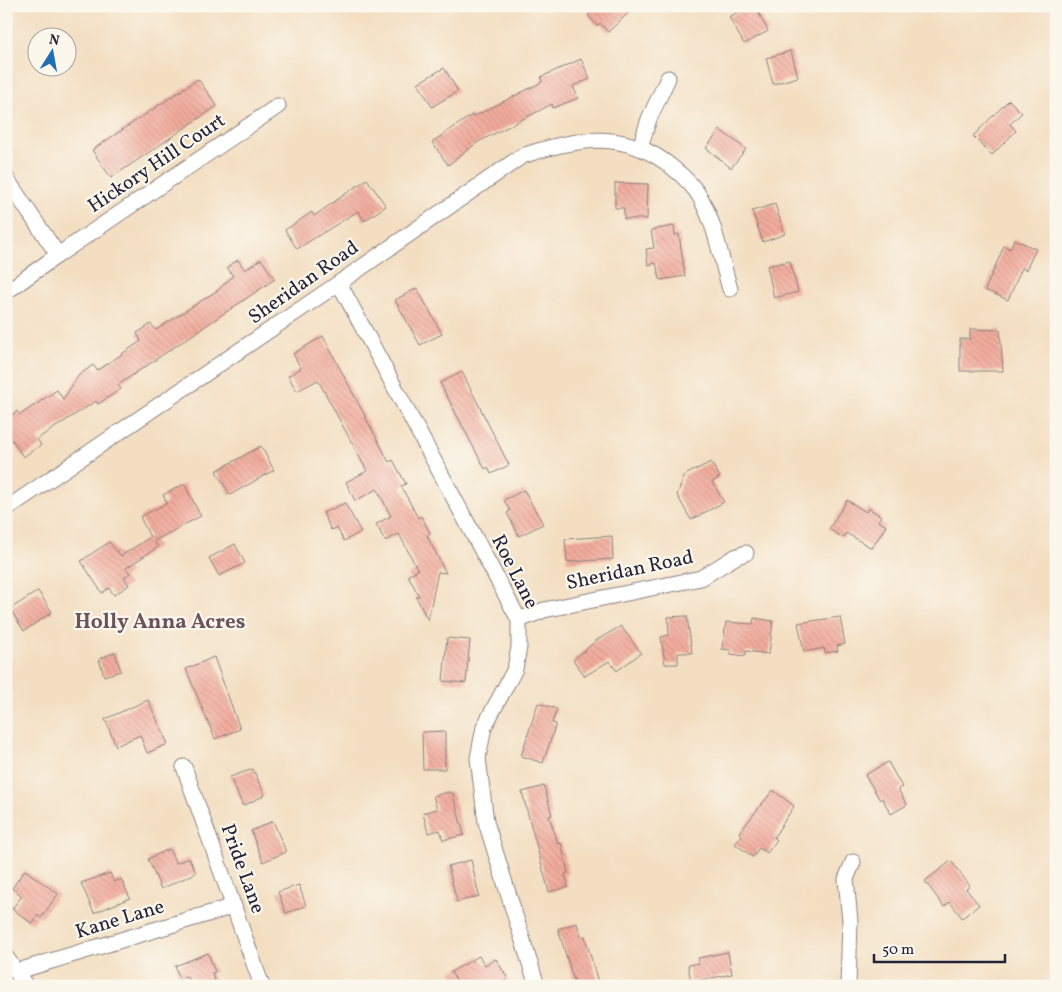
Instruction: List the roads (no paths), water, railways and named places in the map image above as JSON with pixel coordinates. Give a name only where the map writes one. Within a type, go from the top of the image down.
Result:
[{"type":"street","points":[[640,148],[649,119],[668,78]]},
{"type":"street","name":"Hickory Hill Court","points":[[6,292],[278,106]]},
{"type":"street","name":"Sheridan Road","points":[[6,509],[522,156],[580,140],[610,140],[640,148],[660,157],[680,173],[700,197],[709,216],[730,290]]},
{"type":"street","points":[[6,178],[58,256]]},
{"type":"street","name":"Roe Lane","points":[[339,283],[519,620],[519,647],[515,669],[484,728],[478,758],[486,822],[537,986]]},
{"type":"street","name":"Sheridan Road","points":[[519,620],[544,610],[701,578],[735,557],[746,553]]},
{"type":"street","name":"Pride Lane","points":[[184,767],[262,986]]},
{"type":"street","points":[[848,986],[850,920],[846,879],[853,862]]},
{"type":"street","name":"Kane Lane","points":[[18,971],[234,906]]},
{"type":"street","points":[[6,957],[18,971],[26,986]]},
{"type":"district","name":"Holly Anna Acres","points":[[160,622]]}]
